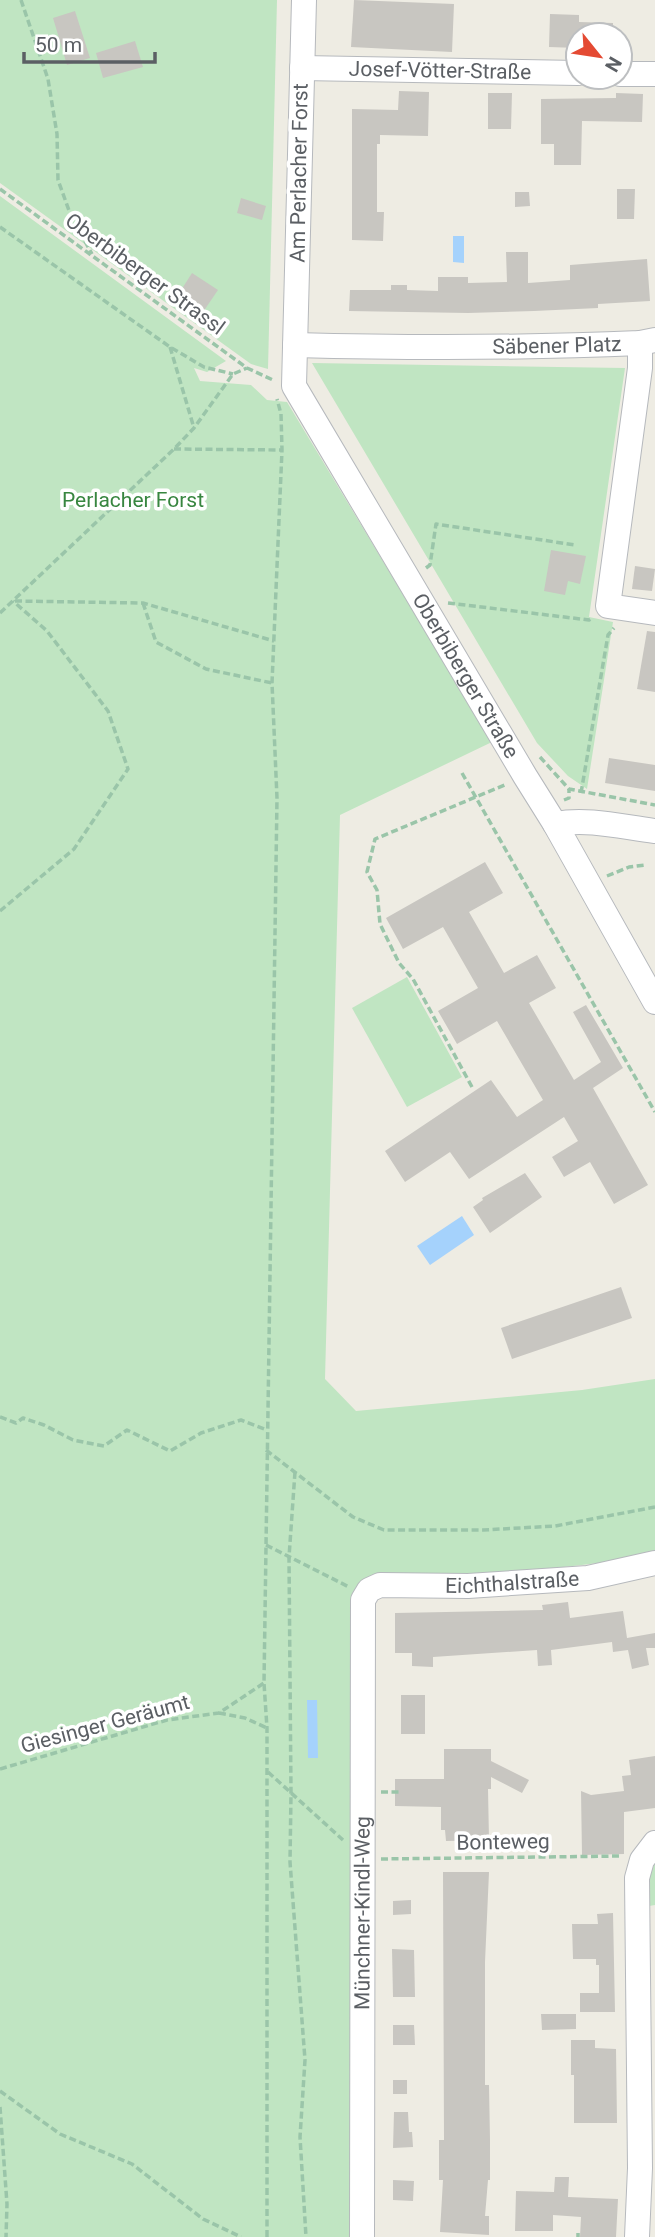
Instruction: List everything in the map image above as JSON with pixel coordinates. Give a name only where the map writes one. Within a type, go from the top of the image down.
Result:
[{"type":"street","name":"Am Perlacher Forst","points":[[295,345],[304,0]]},
{"type":"street","name":"Josef-Vötter-Straße","points":[[302,68],[564,73]]},
{"type":"street","points":[[634,74],[655,74]]},
{"type":"street","name":"Säbener Platz","points":[[295,345],[457,349],[648,342],[640,368],[619,608]]},
{"type":"street","name":"Oberbiberger Straße","points":[[295,345],[294,386],[555,824],[655,1002]]},
{"type":"street","points":[[619,608],[655,613]]},
{"type":"street","points":[[555,824],[571,821],[602,823],[655,831]]},
{"type":"street","name":"Eichthalstraße","points":[[368,1593],[380,1585],[468,1586],[587,1578],[655,1563]]},
{"type":"street","name":"Münchner-Kindl-Weg","points":[[362,2237],[363,1600],[368,1593]]},
{"type":"street","points":[[637,2237],[640,2168],[637,1878],[648,1851]]},
{"type":"path","points":[[21,0],[48,79],[58,134],[58,180],[71,216],[93,256]]},
{"type":"path","name":"Oberbiberger Strassl","points":[[0,189],[247,368],[275,381]]},
{"type":"path","points":[[0,226],[170,346],[204,367],[233,374]]},
{"type":"path","points":[[170,346],[194,428]]},
{"type":"path","points":[[0,613],[174,449],[194,428],[233,374],[247,368]]},
{"type":"path","points":[[267,2237],[267,1728],[264,1683],[277,798],[272,683],[282,450],[281,414],[275,394]]},
{"type":"path","points":[[174,449],[282,450]]},
{"type":"path","points":[[409,578],[430,565],[436,524],[575,545]]},
{"type":"path","points":[[13,601],[143,603],[274,641]]},
{"type":"path","points":[[0,911],[74,849],[128,769],[108,712],[47,631],[13,601]]},
{"type":"path","points":[[143,603],[156,642],[206,669],[272,683]]},
{"type":"path","points":[[447,603],[589,620],[619,608]]},
{"type":"path","points":[[619,608],[608,635],[581,793],[655,805]]},
{"type":"path","points":[[462,773],[655,1112]]},
{"type":"path","points":[[472,1087],[413,979],[399,963],[380,924],[377,890],[368,872],[375,839],[525,776]]},
{"type":"path","points":[[606,876],[629,867],[645,865]]},
{"type":"path","points":[[0,1417],[16,1423],[23,1418],[73,1440],[104,1446],[127,1430],[170,1451],[201,1433],[241,1420],[267,1430]]},
{"type":"path","points":[[266,1450],[353,1517],[384,1530],[483,1530],[555,1525],[655,1507]]},
{"type":"path","points":[[295,1472],[289,1557],[292,1794],[290,1863],[304,2060],[300,2137],[306,2237]]},
{"type":"path","points":[[266,1545],[368,1593]]},
{"type":"path","name":"Giesinger Geräumt","points":[[219,1713],[264,1683]]},
{"type":"path","name":"Giesinger Geräumt","points":[[0,1769],[167,1720],[219,1713],[245,1718],[267,1728]]},
{"type":"path","points":[[267,1772],[364,1859]]},
{"type":"path","name":"Bonteweg","points":[[364,1859],[632,1856],[648,1851]]},
{"type":"path","points":[[0,2091],[60,2134],[132,2164],[203,2219],[241,2237]]},
{"type":"path","points":[[0,2107],[6,2237]]},
{"type":"green space","points":[[0,0],[277,0],[268,369],[251,364],[0,183]]},
{"type":"green space","name":"Perlacher Forst","points":[[0,196],[226,361],[207,372],[194,368],[200,381],[251,385],[267,400],[287,402],[492,742],[340,815],[325,1379],[356,1411],[582,1390],[655,1379],[655,1555],[512,1572],[368,1580],[356,1588],[351,1607],[354,2237],[0,2237]]},
{"type":"green space","points":[[312,363],[625,368],[589,617],[613,622],[587,789],[568,776],[537,743]]},
{"type":"green space","points":[[407,977],[462,1077],[407,1107],[352,1008]]},
{"type":"green space","points":[[655,1863],[655,1905],[649,1906],[649,1874]]},
{"type":"water","points":[[453,236],[464,236],[464,263],[453,262]]},
{"type":"water","points":[[462,1216],[474,1235],[430,1265],[417,1246]]},
{"type":"water","points":[[307,1700],[317,1700],[318,1758],[308,1758]]},
{"type":"building","points":[[354,0],[454,4],[452,52],[351,47]]},
{"type":"building","points":[[75,11],[90,58],[67,65],[53,18]]},
{"type":"building","points":[[550,14],[579,15],[579,21],[564,21],[564,48],[549,47]]},
{"type":"building","points":[[135,41],[143,67],[103,78],[96,53]]},
{"type":"building","points":[[399,91],[429,92],[428,136],[380,135],[380,144],[377,144],[377,212],[384,212],[383,241],[352,240],[352,109],[398,110]]},
{"type":"building","points":[[488,93],[512,93],[511,129],[488,129]]},
{"type":"building","points":[[616,93],[643,94],[642,122],[582,121],[581,165],[554,165],[554,144],[541,144],[541,99],[616,98]]},
{"type":"building","points":[[617,189],[635,189],[634,219],[617,219]]},
{"type":"building","points":[[515,192],[529,192],[530,206],[515,207]]},
{"type":"building","points":[[241,198],[266,206],[262,220],[237,213]]},
{"type":"building","points":[[506,252],[528,252],[528,283],[570,280],[570,265],[647,259],[650,301],[598,304],[598,308],[534,311],[349,311],[350,290],[391,290],[391,285],[407,285],[407,290],[438,291],[438,277],[468,277],[468,283],[507,282]]},
{"type":"building","points":[[192,273],[218,290],[203,312],[178,295]]},
{"type":"building","points":[[551,550],[586,556],[580,584],[568,581],[565,595],[544,591]]},
{"type":"building","points":[[635,566],[655,569],[652,591],[632,589]]},
{"type":"building","points":[[647,631],[655,632],[655,692],[637,689]]},
{"type":"building","points":[[609,758],[655,765],[655,791],[605,783]]},
{"type":"building","points":[[485,862],[503,893],[469,912],[504,973],[537,955],[556,988],[529,1003],[574,1080],[601,1062],[573,1012],[586,1005],[623,1068],[593,1088],[648,1185],[614,1204],[590,1162],[564,1177],[552,1157],[578,1141],[564,1117],[469,1179],[450,1152],[405,1182],[385,1151],[491,1080],[517,1117],[543,1100],[497,1021],[457,1044],[438,1011],[478,988],[443,927],[403,949],[386,918]]},
{"type":"building","points":[[525,1173],[542,1197],[490,1233],[473,1207],[483,1200],[482,1198]]},
{"type":"building","points":[[621,1287],[632,1318],[512,1359],[501,1328]]},
{"type":"building","points":[[568,1602],[570,1618],[623,1611],[627,1638],[655,1633],[655,1648],[646,1648],[649,1665],[632,1669],[628,1650],[613,1652],[612,1642],[551,1650],[552,1665],[538,1666],[537,1650],[433,1657],[433,1667],[412,1666],[412,1653],[395,1653],[395,1613],[543,1610],[542,1605]]},
{"type":"building","points":[[401,1695],[425,1695],[425,1734],[401,1734]]},
{"type":"building","points":[[444,1749],[491,1749],[491,1761],[529,1780],[522,1793],[491,1777],[491,1789],[488,1789],[489,1840],[446,1841],[445,1830],[441,1830],[441,1807],[395,1806],[395,1779],[444,1779]]},
{"type":"building","points":[[655,1756],[655,1808],[624,1812],[624,1854],[582,1855],[581,1791],[591,1795],[624,1791],[622,1776],[631,1775],[629,1760]]},
{"type":"building","points":[[443,1872],[489,1872],[485,1962],[485,2085],[489,2085],[490,2180],[485,2216],[489,2216],[489,2235],[440,2232],[443,2180],[439,2180],[439,2140],[444,2140]]},
{"type":"building","points":[[411,1900],[411,1914],[393,1915],[393,1901]]},
{"type":"building","points":[[613,1913],[615,2012],[580,2012],[580,1993],[599,1993],[599,1965],[596,1965],[596,1959],[573,1959],[572,1924],[598,1924],[597,1914]]},
{"type":"building","points":[[392,1949],[414,1950],[415,1997],[393,1997]]},
{"type":"building","points":[[541,2014],[576,2014],[576,2029],[542,2030]]},
{"type":"building","points":[[393,2025],[414,2025],[415,2045],[393,2045]]},
{"type":"building","points":[[571,2040],[595,2040],[595,2048],[616,2049],[617,2123],[574,2123]]},
{"type":"building","points":[[393,2080],[407,2080],[407,2094],[393,2094]]},
{"type":"building","points":[[394,2112],[408,2112],[413,2147],[393,2148]]},
{"type":"building","points":[[555,2177],[569,2177],[568,2197],[618,2199],[616,2237],[580,2237],[581,2217],[553,2215],[553,2231],[515,2231],[516,2191],[554,2192]]},
{"type":"building","points":[[393,2180],[414,2181],[413,2201],[393,2200]]}]
